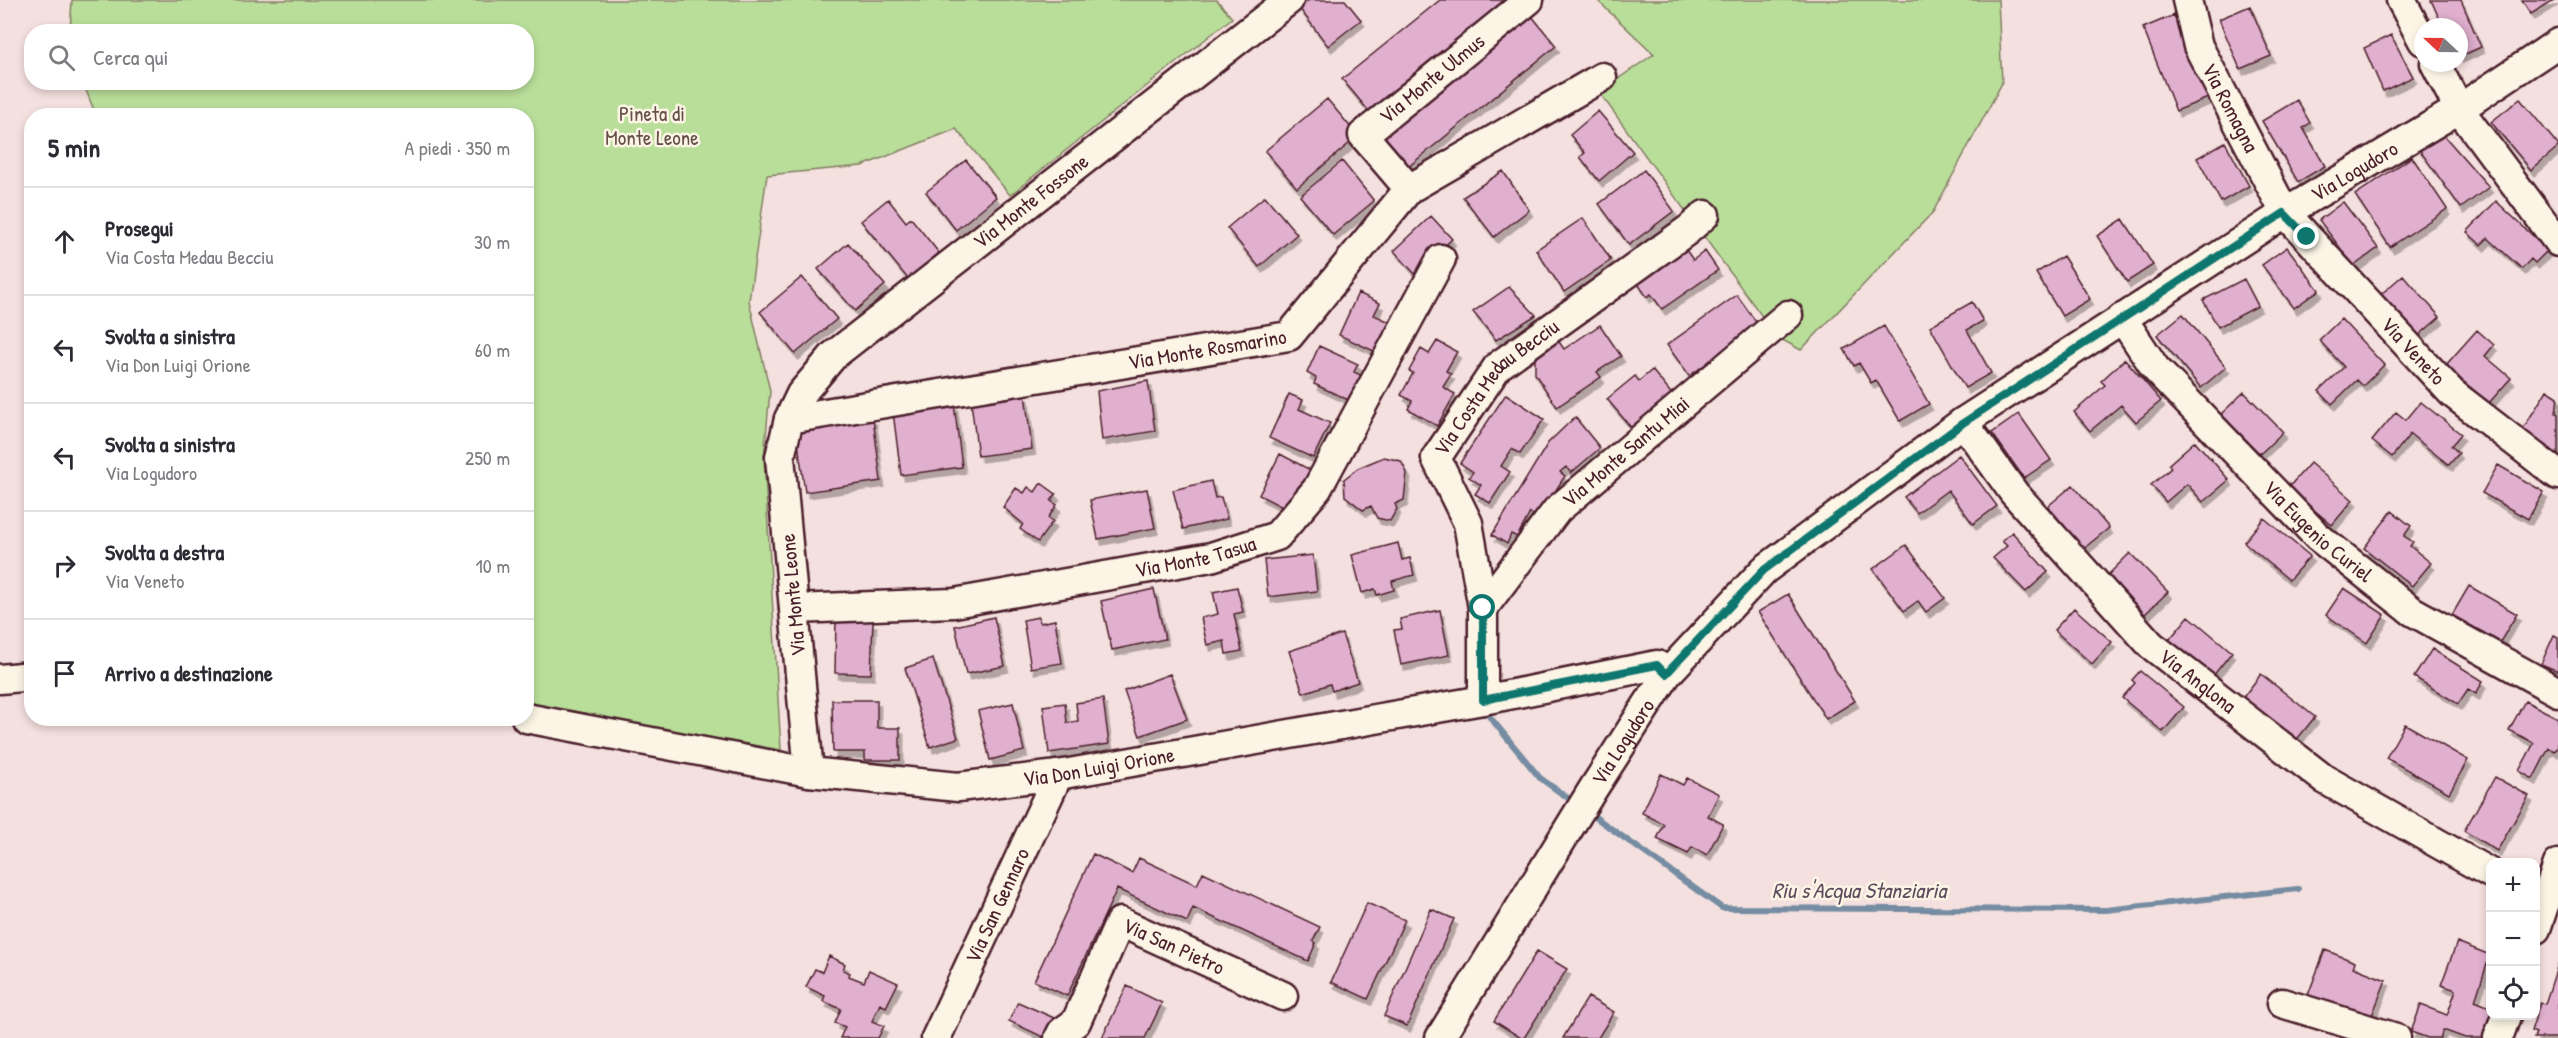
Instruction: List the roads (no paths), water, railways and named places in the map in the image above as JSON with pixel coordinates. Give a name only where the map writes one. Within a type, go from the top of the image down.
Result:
[{"type":"street","name":"Via Monte Fossone","points":[[789,419],[801,394],[834,354],[1289,0]]},
{"type":"street","name":"Via Monte Ulmus","points":[[1409,189],[1363,135],[1529,0]]},
{"type":"street","name":"Via Romagna","points":[[2187,0],[2198,46],[2284,213]]},
{"type":"street","points":[[2401,0],[2414,24]]},
{"type":"street","name":"Via Logudoro","points":[[1440,1038],[1666,674],[1764,570],[1963,423],[2284,213],[2459,109],[2558,43]]},
{"type":"street","points":[[2439,72],[2459,109],[2558,242]]},
{"type":"street","name":"Via Monte Rosmarino","points":[[789,419],[1289,336],[1409,189],[1602,77]]},
{"type":"street","name":"Via Veneto","points":[[2284,213],[2452,393],[2558,475]]},
{"type":"street","name":"Via Costa Medau Becciu","points":[[1483,700],[1483,608],[1468,523],[1436,458],[1498,366],[1688,230],[1705,214]]},
{"type":"street","name":"Via Monte Tasua","points":[[794,609],[954,603],[1211,557],[1277,536],[1317,489],[1441,259]]},
{"type":"street","name":"Via Monte Santu Miai","points":[[1483,608],[1557,510],[1788,315]]},
{"type":"street","name":"Via Eugenio Curiel","points":[[2122,318],[2155,368],[2318,537],[2412,610],[2558,692]]},
{"type":"street","name":"Via Monte Leone","points":[[789,419],[780,457],[809,772]]},
{"type":"street","name":"Via Anglona","points":[[1963,423],[2014,493],[2151,645],[2324,779],[2486,871]]},
{"type":"street","name":"Via Don Luigi Orione","points":[[534,720],[809,772],[958,787],[1058,775],[1483,700],[1657,665],[1666,674]]},
{"type":"street","points":[[0,679],[24,677]]},
{"type":"street","name":"Via San Gennaro","points":[[936,1038],[1058,775]]},
{"type":"street","points":[[2540,905],[2558,864]]},
{"type":"street","name":"Via San Pietro","points":[[1059,1038],[1062,1032],[1076,1022],[1120,922],[1283,996]]},
{"type":"street","points":[[2282,1003],[2396,1038]]},
{"type":"street","points":[[2498,1038],[2505,1020]]},
{"type":"waterway","name":"Riu s'Acqua Stanziaria","points":[[1489,716],[1540,778],[1575,803]]},
{"type":"waterway","name":"Riu s'Acqua Stanziaria","points":[[1588,812],[1722,908],[2106,910],[2298,889]]},
{"type":"park label","name":"Pineta di Monte Leone","points":[[652,126]]}]
